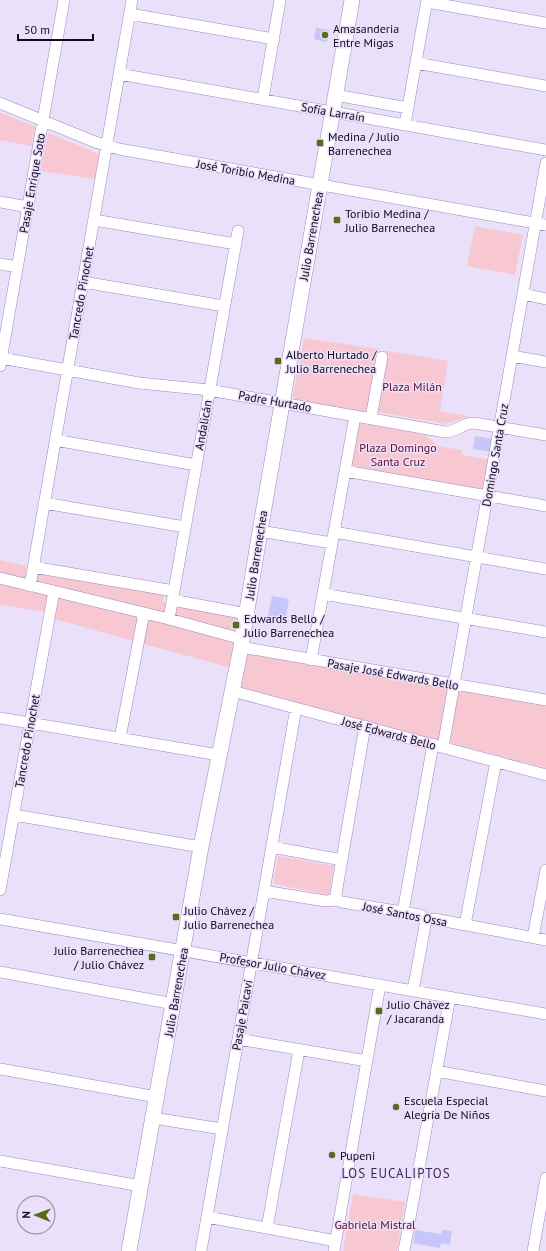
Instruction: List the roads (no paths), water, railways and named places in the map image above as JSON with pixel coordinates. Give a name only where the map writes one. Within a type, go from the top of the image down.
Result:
[{"type":"street","name":"Pasaje Enrique Soto","points":[[1,362],[3,331],[18,267],[64,0]]},
{"type":"street","name":"Tancredo Pinochet","points":[[30,586],[132,0]]},
{"type":"street","points":[[263,99],[280,0]]},
{"type":"street","name":"Julio Barrenechea","points":[[130,1251],[201,847],[247,614],[319,185],[352,0]]},
{"type":"street","points":[[405,124],[427,1],[546,23]]},
{"type":"street","points":[[130,14],[274,39]]},
{"type":"street","points":[[416,63],[546,86]]},
{"type":"street","name":"Sofía Larraín","points":[[119,74],[546,150]]},
{"type":"street","name":"Sofía Larraín","points":[[335,95],[408,108]]},
{"type":"street","name":"José Toribio Medina","points":[[0,103],[107,146],[132,152],[541,224]]},
{"type":"street","name":"Domingo Santa Cruz","points":[[404,912],[438,746],[454,684],[523,294],[541,224],[546,163]]},
{"type":"street","points":[[0,202],[28,206]]},
{"type":"street","points":[[94,220],[236,244]]},
{"type":"street","name":"Andalicán","points":[[169,619],[238,231]]},
{"type":"street","points":[[0,264],[18,267]]},
{"type":"street","points":[[83,282],[224,306]]},
{"type":"street","points":[[523,294],[546,299]]},
{"type":"street","points":[[512,356],[546,362]]},
{"type":"street","points":[[371,418],[382,357]]},
{"type":"street","name":"Padre Hurtado","points":[[1,362],[67,370],[139,383],[209,390],[445,432],[471,423],[546,435]]},
{"type":"street","points":[[311,660],[355,416]]},
{"type":"street","points":[[55,440],[196,465]]},
{"type":"street","points":[[345,471],[546,506]]},
{"type":"street","points":[[44,502],[185,527]]},
{"type":"street","points":[[260,531],[333,537],[477,557],[546,569]]},
{"type":"street","points":[[34,567],[173,596],[247,614]]},
{"type":"street","points":[[0,578],[169,619],[241,643]]},
{"type":"street","name":"Tancredo Pinochet","points":[[0,890],[54,591]]},
{"type":"street","points":[[323,594],[546,632]]},
{"type":"street","points":[[120,738],[144,613]]},
{"type":"street","name":"Pasaje José Edwards Bello","points":[[241,643],[311,660],[546,700]]},
{"type":"street","name":"José Edwards Bello","points":[[232,691],[546,774]]},
{"type":"street","name":"Pasaje Paicaví","points":[[201,1251],[296,708]]},
{"type":"street","points":[[0,718],[219,755]]},
{"type":"street","points":[[337,900],[336,894],[365,726]]},
{"type":"street","points":[[465,925],[496,761]]},
{"type":"street","points":[[14,815],[201,847]]},
{"type":"street","points":[[272,847],[342,860]]},
{"type":"street","points":[[534,937],[546,876]]},
{"type":"street","name":"José Santos Ossa","points":[[264,891],[325,901],[337,900],[422,916],[426,920],[431,919],[546,940]]},
{"type":"street","name":"Profesor Julio Chávez","points":[[0,919],[546,1014]]},
{"type":"street","points":[[413,991],[426,920]]},
{"type":"street","points":[[0,972],[174,1004]]},
{"type":"street","points":[[207,1217],[267,1228],[335,1246],[380,985]]},
{"type":"street","points":[[404,1251],[450,997]]},
{"type":"street","points":[[238,1039],[367,1061]]},
{"type":"street","points":[[267,1228],[299,1050]]},
{"type":"street","points":[[0,1069],[157,1097]]},
{"type":"street","points":[[436,1071],[546,1091]]},
{"type":"street","points":[[153,1118],[222,1129]]},
{"type":"street","points":[[0,1161],[141,1186]]},
{"type":"street","points":[[533,1251],[546,1183]]},
{"type":"place","name":"Amasanderia Entre Migas","points":[[325,35]]},
{"type":"place","name":"Medina / Julio Barrenechea","points":[[320,143]]},
{"type":"place","name":"Toribio Medina / Julio Barrenechea","points":[[337,220]]},
{"type":"place","name":"Alberto Hurtado / Julio Barrenechea","points":[[278,361]]},
{"type":"place","name":"Edwards Bello / Julio Barrenechea","points":[[236,625]]},
{"type":"place","name":"Julio Chávez / Julio Barrenechea","points":[[176,917]]},
{"type":"place","name":"Julio Barrenechea / Julio Chávez","points":[[152,957]]},
{"type":"place","name":"Julio Chávez / Jacaranda","points":[[379,1011]]},
{"type":"place","name":"Escuela Especial Alegría De Niños","points":[[396,1107]]},
{"type":"place","name":"Pupeni","points":[[332,1155]]},
{"type":"district","name":"LOS EUCALIPTOS","points":[[396,1173]]},
{"type":"park label","name":"Plaza Milán","points":[[412,386]]},
{"type":"park label","name":"Plaza Domingo Santa Cruz","points":[[398,454]]},
{"type":"park label","name":"Gabriela Mistral","points":[[375,1224]]}]
